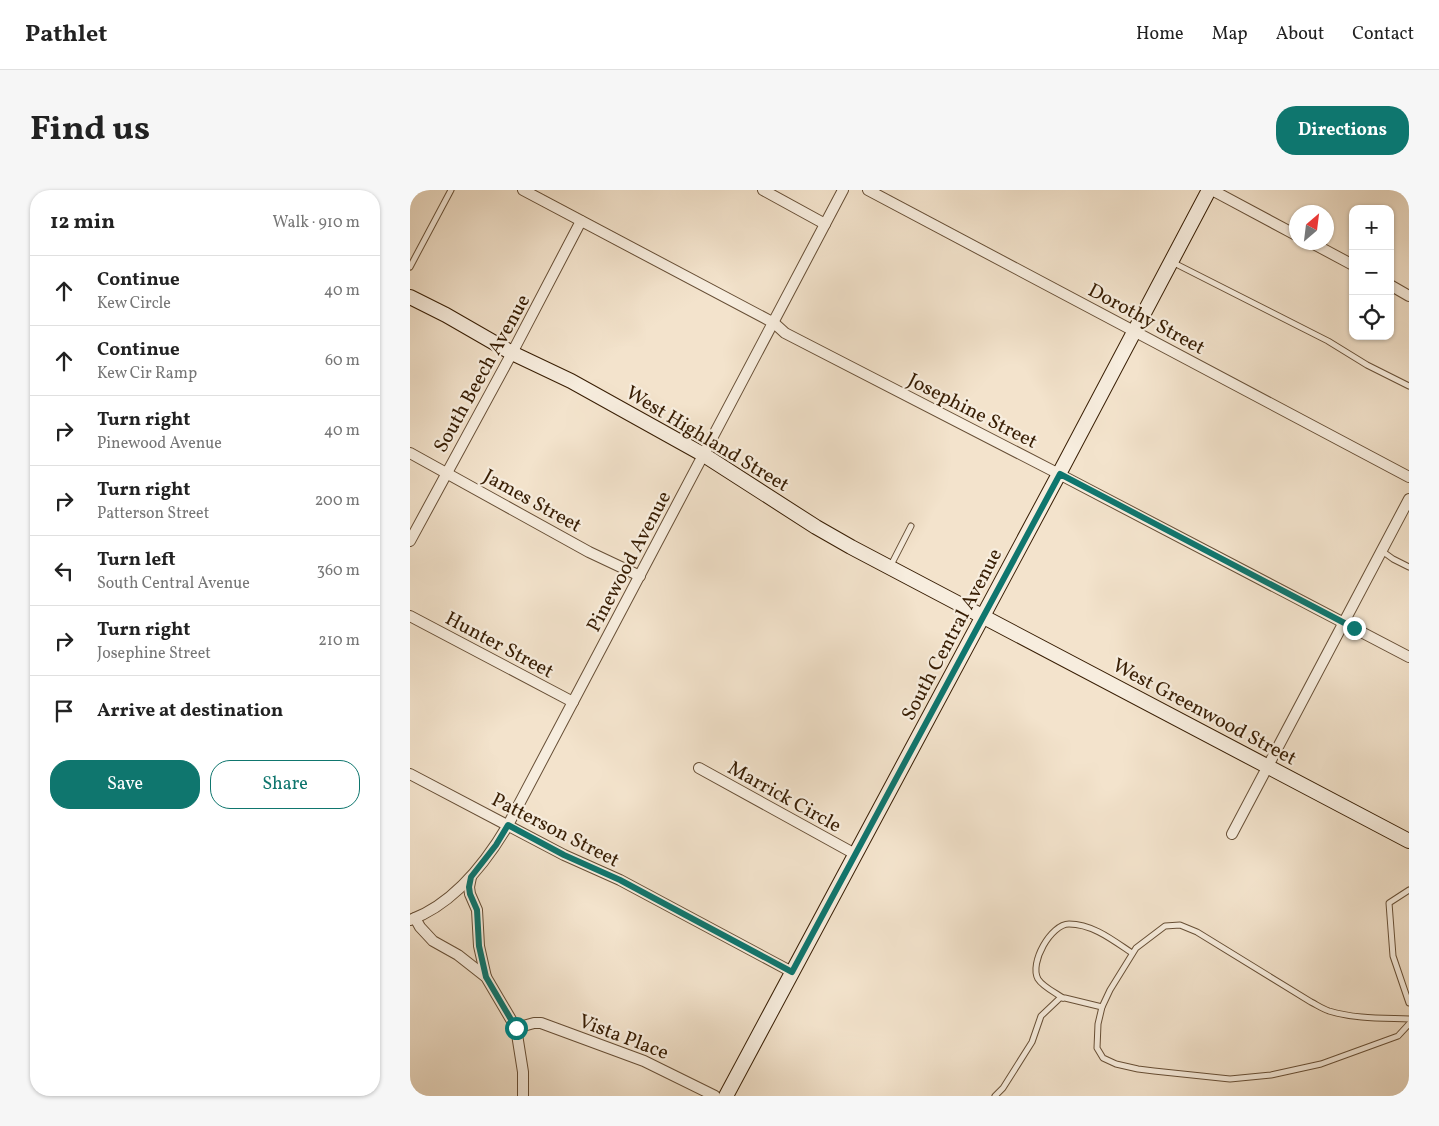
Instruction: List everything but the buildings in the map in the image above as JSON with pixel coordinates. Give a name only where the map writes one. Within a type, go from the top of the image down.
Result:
[{"type":"street","name":"Josephine Street","points":[[523,190],[774,323],[794,338],[1060,474],[1409,657]]},
{"type":"street","points":[[763,190],[825,224]]},
{"type":"street","name":"Pinewood Avenue","points":[[413,919],[459,889],[496,845],[508,825],[843,190]]},
{"type":"street","name":"Dorothy Street","points":[[868,190],[1409,476]]},
{"type":"street","points":[[1211,190],[1289,231]]},
{"type":"street","name":"South Central Avenue","points":[[726,1096],[1211,190]]},
{"type":"street","name":"South Beech Avenue","points":[[410,540],[512,353],[581,221]]},
{"type":"street","points":[[1325,250],[1349,263]]},
{"type":"street","points":[[1394,288],[1409,296]]},
{"type":"street","name":"West Highland Street","points":[[410,297],[454,319],[512,353],[579,386],[704,455],[816,527],[982,617]]},
{"type":"street","name":"James Street","points":[[410,453],[589,552],[640,576]]},
{"type":"street","points":[[1232,834],[1409,500]]},
{"type":"street","name":"Hunter Street","points":[[410,616],[573,702]]},
{"type":"street","name":"West Greenwood Street","points":[[982,617],[1409,841]]},
{"type":"street","name":"Marrick Circle","points":[[698,768],[855,854]]},
{"type":"street","name":"Patterson Street","points":[[410,774],[564,855],[620,880],[792,972]]},
{"type":"street","points":[[471,877],[470,894],[477,910],[479,946],[486,977],[516,1028],[523,1072],[523,1096]]},
{"type":"street","points":[[413,919],[433,941],[458,955],[486,977]]},
{"type":"street","name":"Vista Place","points":[[516,1028],[541,1023],[644,1061],[715,1096]]},
{"type":"lane","points":[[410,267],[451,190]]},
{"type":"lane","points":[[1172,262],[1328,341],[1367,366],[1409,386]]},
{"type":"lane","points":[[890,568],[911,526]]},
{"type":"lane","points":[[1382,551],[1409,567]]},
{"type":"lane","points":[[1409,890],[1389,902],[1393,956],[1409,1002]]},
{"type":"lane","points":[[1102,1006],[1063,998],[1038,979],[1037,962],[1045,942],[1057,928],[1068,924],[1083,926],[1103,934],[1132,953]]},
{"type":"lane","points":[[1409,1019],[1369,1018],[1327,1011],[1197,932],[1180,925],[1165,926],[1136,948],[1110,990],[1102,1006],[1098,1024],[1097,1048],[1102,1058],[1116,1064],[1138,1069],[1230,1079],[1271,1075],[1321,1064],[1398,1036],[1409,1024]]},
{"type":"lane","points":[[995,1096],[1003,1088],[1032,1042],[1041,1016],[1060,998],[1063,998]]},
{"type":"route","points":[[516,1028],[486,977],[479,946],[477,910],[469,887],[471,877],[487,858],[508,825],[564,855],[620,880],[792,972],[1060,474],[1354,628]]}]
